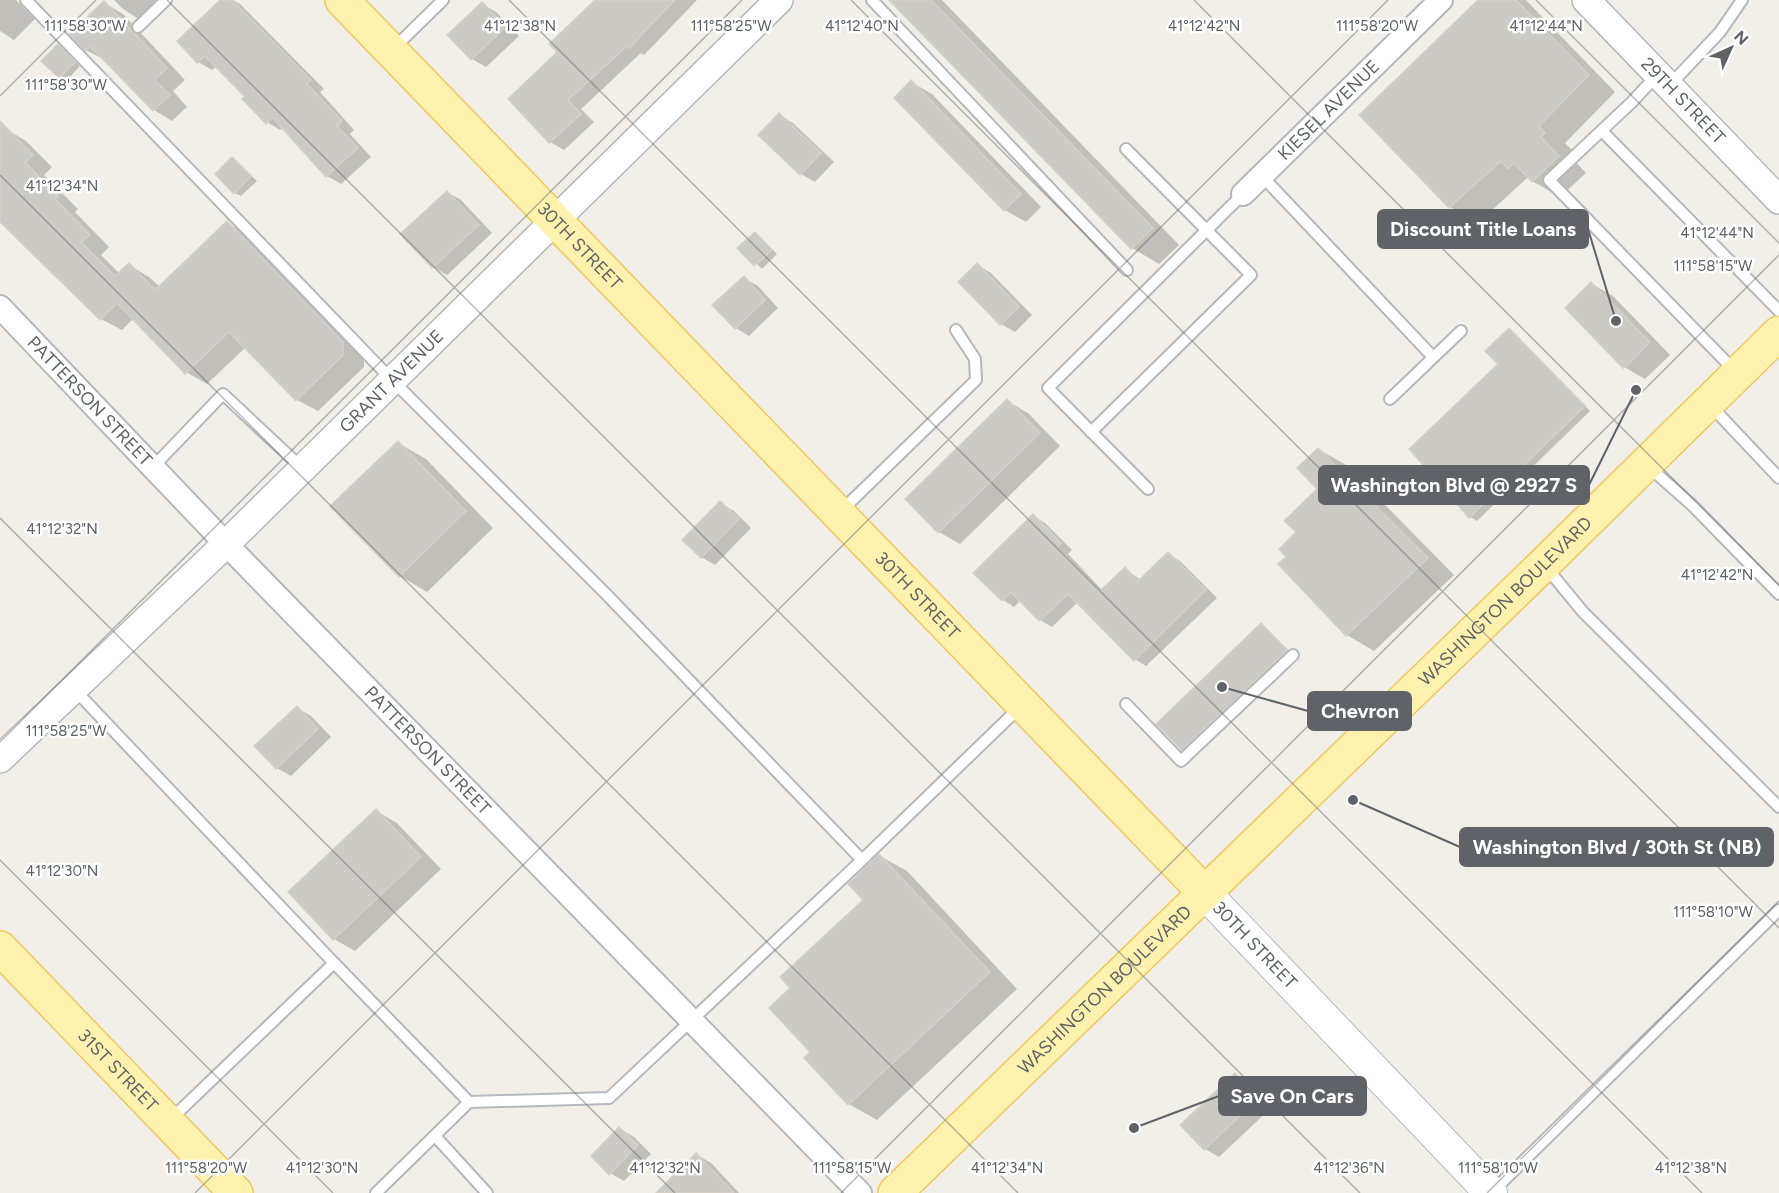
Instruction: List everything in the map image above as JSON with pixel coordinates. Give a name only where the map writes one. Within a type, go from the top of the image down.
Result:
[{"type":"main road","name":"30TH STREET","points":[[342,0],[1205,893],[1491,1193]]},
{"type":"main road","name":"WASHINGTON BOULEVARD","points":[[895,1193],[1779,333]]},
{"type":"main road","name":"31ST STREET","points":[[0,948],[236,1193]]},
{"type":"street","name":"GRANT AVENUE","points":[[0,759],[226,544],[779,0]]},
{"type":"street","name":"KIESEL AVENUE","points":[[1243,194],[1441,0]]},
{"type":"street","name":"29TH STREET","points":[[1586,0],[1779,200]]},
{"type":"street","name":"PATTERSON STREET","points":[[0,307],[226,544],[860,1193]]},
{"type":"lane","points":[[26,0],[392,380],[607,595],[862,860]]},
{"type":"lane","points":[[138,27],[166,0]]},
{"type":"lane","points":[[391,51],[443,0]]},
{"type":"lane","points":[[872,0],[1127,270]]},
{"type":"lane","points":[[1738,373],[1550,180],[1602,131],[1720,32],[1742,0]]},
{"type":"lane","points":[[1602,131],[1779,311]]},
{"type":"lane","points":[[1091,432],[1251,275],[1126,149]]},
{"type":"lane","points":[[1262,176],[1433,357]]},
{"type":"lane","points":[[1148,489],[1048,388],[1243,194]]},
{"type":"lane","points":[[838,514],[976,380],[975,359],[956,330]]},
{"type":"lane","points":[[1390,399],[1461,331]]},
{"type":"lane","points":[[153,467],[223,394],[302,468]]},
{"type":"lane","points":[[1707,402],[1779,478]]},
{"type":"lane","points":[[1645,463],[1693,506],[1779,594]]},
{"type":"lane","points":[[1544,564],[1583,612],[1779,807]]},
{"type":"lane","points":[[1126,704],[1181,761],[1293,655]]},
{"type":"lane","points":[[74,689],[334,963],[470,1102]]},
{"type":"lane","points":[[376,1193],[470,1102],[609,1098],[690,1020],[724,993],[1022,705]]},
{"type":"lane","points":[[1491,1193],[1779,910]]},
{"type":"lane","points":[[168,1122],[334,963]]},
{"type":"lane","points":[[435,1136],[487,1193]]},
{"type":"building","points":[[220,0],[232,0],[311,80],[307,84],[342,121],[337,126],[358,148],[326,177],[272,117],[266,124],[242,99],[245,97],[205,56],[197,63],[177,41]]},
{"type":"building","points":[[595,0],[675,0],[629,48],[627,46],[568,100],[581,114],[549,143],[508,99],[557,52],[549,44]]},
{"type":"building","points":[[889,0],[931,0],[1153,228],[1131,249]]},
{"type":"building","points":[[1478,0],[1516,0],[1589,75],[1539,126],[1545,133],[1541,137],[1559,156],[1532,182],[1514,163],[1508,169],[1501,161],[1449,208],[1359,115]]},
{"type":"building","points":[[104,1],[167,68],[155,80],[170,95],[153,111],[90,46],[85,51],[69,34]]},
{"type":"building","points":[[482,2],[506,27],[471,60],[447,35]]},
{"type":"building","points":[[58,44],[75,62],[59,78],[41,61]]},
{"type":"building","points":[[911,80],[1021,194],[1004,211],[894,98]]},
{"type":"building","points":[[779,113],[821,153],[800,175],[758,135]]},
{"type":"building","points":[[0,121],[33,155],[25,162],[58,196],[55,199],[90,235],[81,242],[115,276],[129,263],[155,290],[227,221],[343,342],[343,355],[296,401],[229,332],[185,374],[117,303],[100,320],[0,222]]},
{"type":"building","points":[[232,157],[251,176],[234,194],[215,174]]},
{"type":"building","points":[[447,191],[479,225],[432,268],[400,234]]},
{"type":"building","points":[[755,232],[772,250],[754,266],[737,248]]},
{"type":"building","points":[[977,263],[1019,307],[1000,325],[958,282]]},
{"type":"building","points":[[744,276],[765,300],[735,329],[712,305]]},
{"type":"building","points":[[1591,282],[1650,342],[1623,368],[1565,308]]},
{"type":"building","points":[[1509,328],[1585,406],[1469,518],[1409,449],[1498,364],[1485,351]]},
{"type":"building","points":[[1007,399],[1040,433],[938,533],[905,499]]},
{"type":"building","points":[[398,441],[466,511],[399,577],[330,506]]},
{"type":"building","points":[[1318,448],[1428,558],[1346,636],[1278,564],[1286,557],[1279,549],[1296,532],[1284,521],[1317,489],[1297,468]]},
{"type":"building","points":[[720,501],[739,519],[701,558],[682,540]]},
{"type":"building","points":[[1033,514],[1061,543],[1057,547],[1100,591],[1125,567],[1138,581],[1168,552],[1206,590],[1134,661],[1068,594],[1039,621],[1011,592],[1002,601],[973,573]]},
{"type":"building","points":[[1261,623],[1287,650],[1182,750],[1156,724]]},
{"type":"building","points":[[297,706],[318,729],[276,769],[254,746]]},
{"type":"building","points":[[376,809],[421,857],[333,940],[288,892]]},
{"type":"building","points":[[879,854],[990,972],[848,1105],[804,1058],[810,1052],[769,1008],[790,988],[780,977],[863,900],[848,884]]},
{"type":"building","points":[[1235,1073],[1259,1098],[1204,1150],[1180,1125]]},
{"type":"building","points":[[619,1127],[638,1145],[609,1175],[591,1156]]},
{"type":"building","points":[[696,1153],[734,1193],[656,1193]]},
{"type":"place","name":"Discount Title Loans","points":[[1616,321]]},
{"type":"place","name":"Washington Blvd @ 2927 S","points":[[1636,390]]},
{"type":"place","name":"Chevron","points":[[1222,687]]},
{"type":"place","name":"Washington Blvd / 30th St (NB)","points":[[1353,800]]},
{"type":"place","name":"Save On Cars","points":[[1134,1128]]}]
